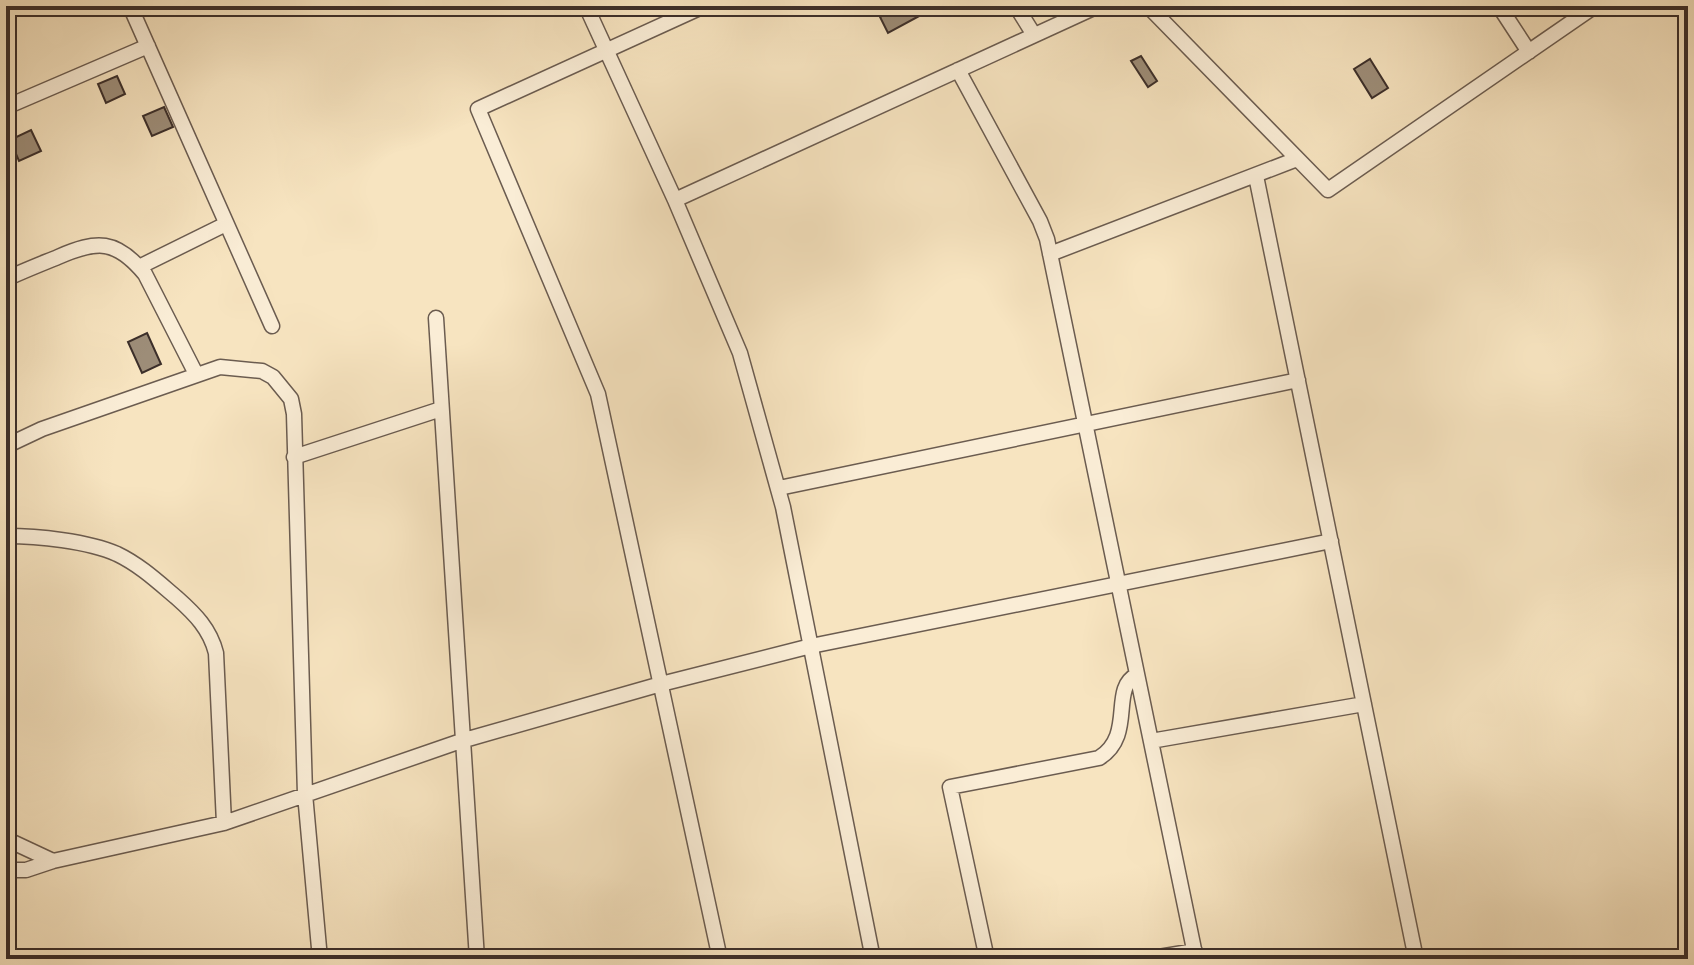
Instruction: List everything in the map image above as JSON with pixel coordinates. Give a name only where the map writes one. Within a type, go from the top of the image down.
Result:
[{"type":"street","points":[[130,6],[272,326]]},
{"type":"street","points":[[586,6],[675,200],[740,353],[779,488],[873,959]]},
{"type":"street","points":[[704,6],[478,109],[598,394],[720,959]]},
{"type":"street","points":[[1016,6],[1034,35]]},
{"type":"street","points":[[675,200],[1098,6]]},
{"type":"street","points":[[1148,6],[1328,190],[1595,6]]},
{"type":"street","points":[[1499,6],[1529,52]]},
{"type":"street","points":[[6,107],[148,46]]},
{"type":"street","points":[[958,70],[1040,221],[1050,254],[1196,955],[1147,959]]},
{"type":"street","points":[[1050,254],[1297,159]]},
{"type":"street","points":[[1256,176],[1416,959]]},
{"type":"street","points":[[139,267],[226,224]]},
{"type":"street","points":[[6,279],[84,245],[96,244],[117,249],[145,274],[196,374]]},
{"type":"street","points":[[436,318],[477,959]]},
{"type":"street","points":[[6,446],[42,429],[220,367],[262,371],[273,377],[291,399],[294,414],[305,794],[320,959]]},
{"type":"street","points":[[779,488],[1298,380]]},
{"type":"street","points":[[294,457],[441,409]]},
{"type":"street","points":[[6,536],[81,545],[115,554],[147,572],[191,610],[212,635],[216,653],[224,823]]},
{"type":"street","points":[[6,870],[26,870],[53,861],[224,823],[461,741],[661,684],[811,646],[1331,541]]},
{"type":"street","points":[[987,959],[950,787],[1099,758],[1117,741],[1125,688],[1137,675]]},
{"type":"street","points":[[1151,741],[1364,704]]},
{"type":"street","points":[[6,839],[53,861]]},
{"type":"building","points":[[901,6],[916,6],[921,15],[888,33],[880,17]]},
{"type":"building","points":[[1141,56],[1157,81],[1148,87],[1131,61]]},
{"type":"building","points":[[1370,59],[1388,88],[1372,98],[1354,69]]},
{"type":"building","points":[[117,76],[125,94],[106,103],[98,84]]},
{"type":"building","points":[[164,107],[173,127],[152,136],[143,116]]},
{"type":"building","points":[[31,130],[41,151],[19,161],[10,140]]},
{"type":"building","points":[[147,333],[161,364],[142,373],[128,342]]}]
